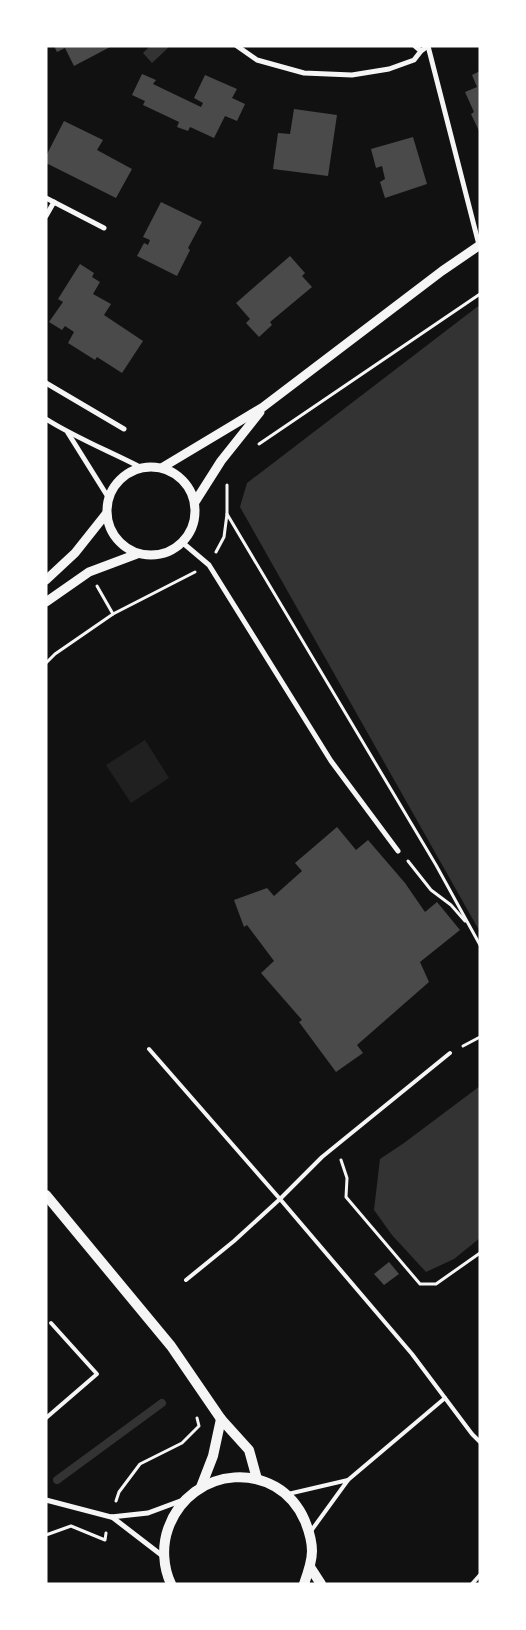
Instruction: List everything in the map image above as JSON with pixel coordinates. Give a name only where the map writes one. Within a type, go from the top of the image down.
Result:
[{"type":"main road","points":[[46,1195],[171,1346],[221,1418],[249,1450],[256,1479]]},
{"type":"main road","points":[[201,1487],[213,1456],[221,1418]]},
{"type":"main road","points":[[172,1584],[168,1577],[164,1557],[165,1536],[172,1517],[184,1500],[201,1487],[218,1479],[238,1476],[256,1479],[272,1485],[286,1495],[301,1512],[310,1532],[312,1550],[310,1567],[304,1584]]},
{"type":"main road","points":[[310,1567],[322,1584]]},
{"type":"street","points":[[163,468],[263,407],[479,245],[428,46],[414,60],[389,69],[352,75],[304,73],[257,60],[237,46]]},
{"type":"street","points":[[415,46],[421,51]]},
{"type":"street","points":[[46,198],[104,228]]},
{"type":"street","points":[[46,216],[54,202]]},
{"type":"street","points":[[46,383],[124,429]]},
{"type":"street","points":[[195,502],[221,461],[263,407]]},
{"type":"street","points":[[46,418],[68,433],[108,450],[140,467],[163,468],[184,480],[195,502],[194,524],[183,543],[161,554],[137,554],[89,572],[46,602]]},
{"type":"street","points":[[68,433],[108,497]]},
{"type":"street","points":[[137,554],[115,538],[106,514],[108,497],[120,478],[140,467]]},
{"type":"street","points":[[46,580],[75,553],[106,514]]},
{"type":"street","points":[[183,543],[209,565],[331,760],[398,851]]},
{"type":"street","points":[[46,1500],[111,1517],[148,1513],[184,1500]]},
{"type":"street","points":[[111,1517],[164,1557]]},
{"type":"lane","points":[[149,1049],[412,1354],[480,1442]]},
{"type":"lane","points":[[186,1280],[234,1241],[322,1157],[450,1053]]},
{"type":"lane","points":[[46,1418],[97,1374],[51,1323]]},
{"type":"lane","points":[[310,1532],[348,1480],[445,1398]]},
{"type":"lane","points":[[472,1434],[480,1436]]},
{"type":"lane","points":[[286,1495],[348,1480]]},
{"type":"lane","points":[[472,1584],[480,1575]]},
{"type":"path","points":[[254,447],[480,294]]},
{"type":"path","points":[[227,514],[436,865],[480,945]]},
{"type":"path","points":[[46,663],[55,654],[113,614]]},
{"type":"path","points":[[398,851],[414,866],[431,890],[451,905],[470,928]]},
{"type":"path","points":[[336,1145],[347,1178],[346,1198],[420,1284],[436,1284],[480,1254]]},
{"type":"path","points":[[46,1535],[71,1526],[105,1540],[119,1492],[140,1464],[182,1443],[199,1426],[196,1411]]},
{"type":"shaded area","points":[[150,46],[170,46],[152,63],[143,53]]},
{"type":"shaded area","points":[[480,306],[480,932],[240,507],[247,483]]},
{"type":"shaded area","points":[[145,740],[169,778],[131,803],[106,765]]},
{"type":"shaded area","points":[[480,1086],[480,1238],[454,1259],[426,1272],[392,1235],[374,1210],[380,1159]]},
{"type":"building","points":[[54,46],[112,46],[74,66],[65,48],[57,52]]},
{"type":"building","points":[[480,71],[480,133],[471,114],[474,112],[465,92],[477,87],[472,75]]},
{"type":"building","points":[[142,74],[156,80],[153,84],[201,107],[203,103],[194,98],[205,75],[237,89],[232,98],[245,104],[237,121],[225,116],[214,138],[190,127],[188,131],[177,127],[179,122],[143,105],[145,101],[132,95]]},
{"type":"building","points":[[294,109],[337,115],[328,176],[273,169],[278,133],[290,134]]},
{"type":"building","points":[[64,121],[103,140],[97,150],[132,169],[116,198],[46,163],[46,156]]},
{"type":"building","points":[[413,137],[427,184],[385,198],[380,182],[385,179],[382,166],[376,168],[371,149]]},
{"type":"building","points":[[161,202],[202,222],[188,248],[190,250],[177,276],[137,256],[144,243],[148,245],[150,240],[143,237]]},
{"type":"building","points":[[290,256],[305,273],[302,276],[312,287],[270,322],[272,325],[259,337],[246,323],[250,319],[236,303]]},
{"type":"building","points":[[80,264],[94,273],[92,277],[100,282],[93,294],[111,304],[104,315],[143,341],[122,373],[97,357],[95,360],[68,343],[74,332],[65,326],[62,330],[49,322],[63,302],[58,299]]},
{"type":"building","points":[[337,827],[356,850],[368,840],[405,883],[425,912],[437,902],[460,930],[420,962],[429,982],[357,1045],[363,1053],[336,1072],[299,1022],[302,1020],[261,973],[274,961],[247,925],[244,927],[234,900],[267,888],[274,896],[302,871],[295,863]]},
{"type":"building","points":[[389,1262],[399,1274],[384,1285],[374,1274]]},
{"type":"waterway","points":[[57,1480],[162,1403]]}]
